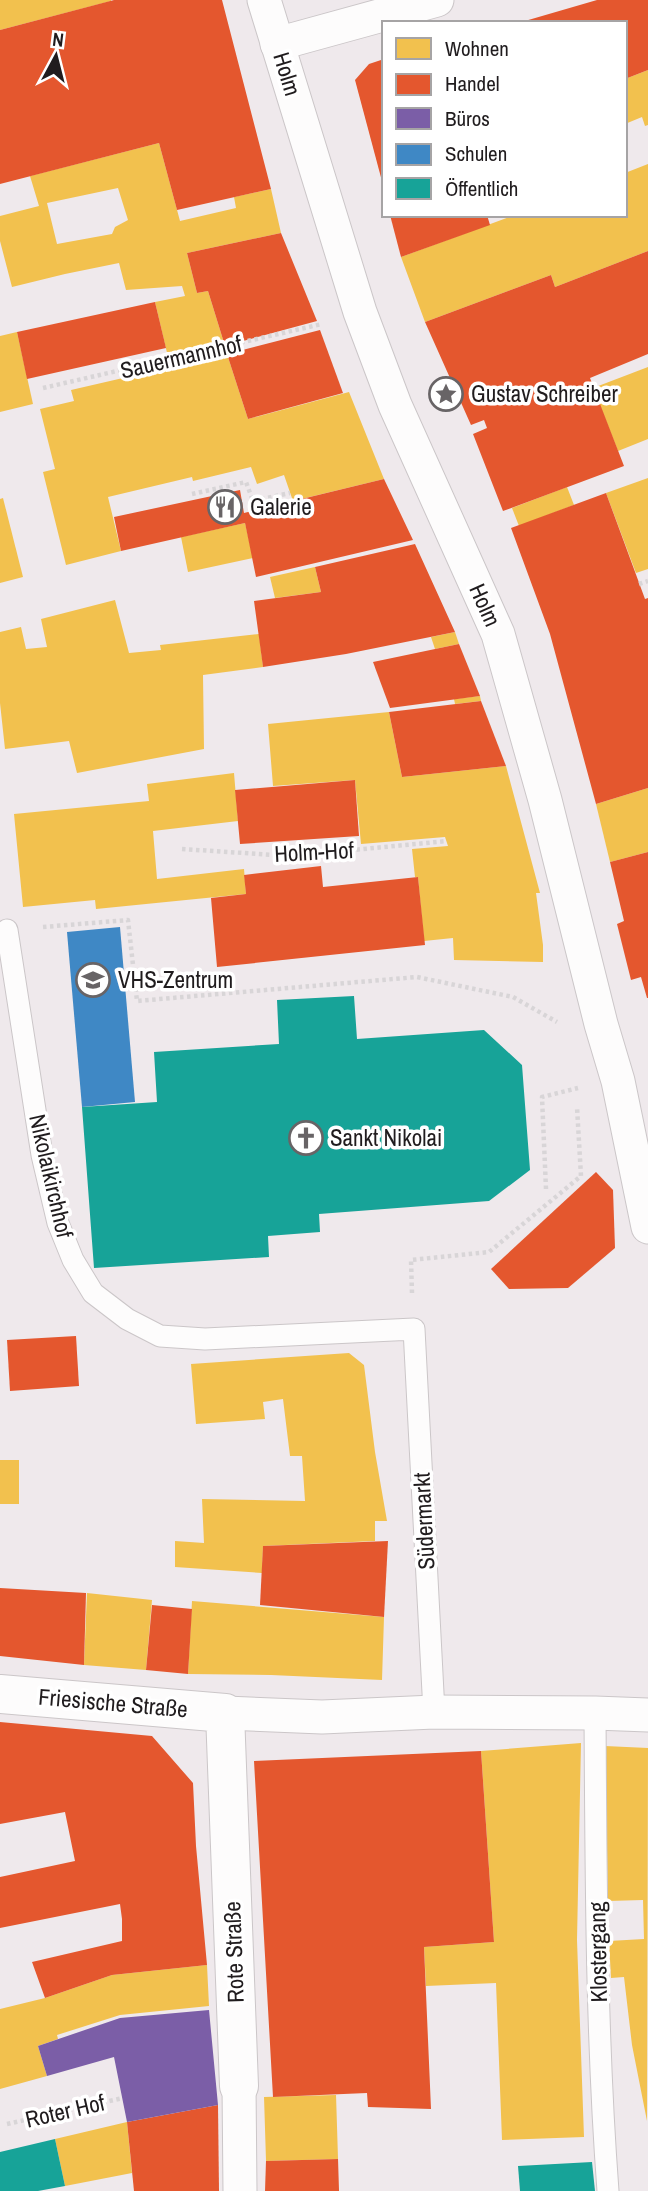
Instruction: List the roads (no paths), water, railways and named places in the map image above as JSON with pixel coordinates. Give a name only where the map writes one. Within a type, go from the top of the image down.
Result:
[{"type":"street","name":"Holm","points":[[264,0],[360,312],[395,405],[498,634],[545,800],[601,1024],[618,1081],[648,1227]]},
{"type":"street","points":[[277,44],[436,0]]},
{"type":"street","name":"Friesische Straße","points":[[0,1694],[225,1713]]},
{"type":"street","points":[[225,1713],[323,1717],[434,1712],[648,1715]]},
{"type":"street","name":"Rote Straße","points":[[225,1713],[239,2086],[240,2191]]},
{"type":"lane","name":"Nikolaikirchhof","points":[[7,930],[42,1155],[58,1223],[73,1260],[93,1293],[127,1319],[160,1336],[205,1339],[414,1329]]},
{"type":"lane","name":"Südermarkt","points":[[414,1329],[434,1712]]},
{"type":"lane","name":"Klostergang","points":[[595,1713],[597,1942],[608,2191]]},
{"type":"place","name":"Gustav Schreiber","points":[[446,394]]},
{"type":"place","name":"Galerie","points":[[225,507]]},
{"type":"place","name":"VHS-Zentrum","points":[[93,980]]},
{"type":"place","name":"Sankt Nikolai","points":[[306,1138]]}]
